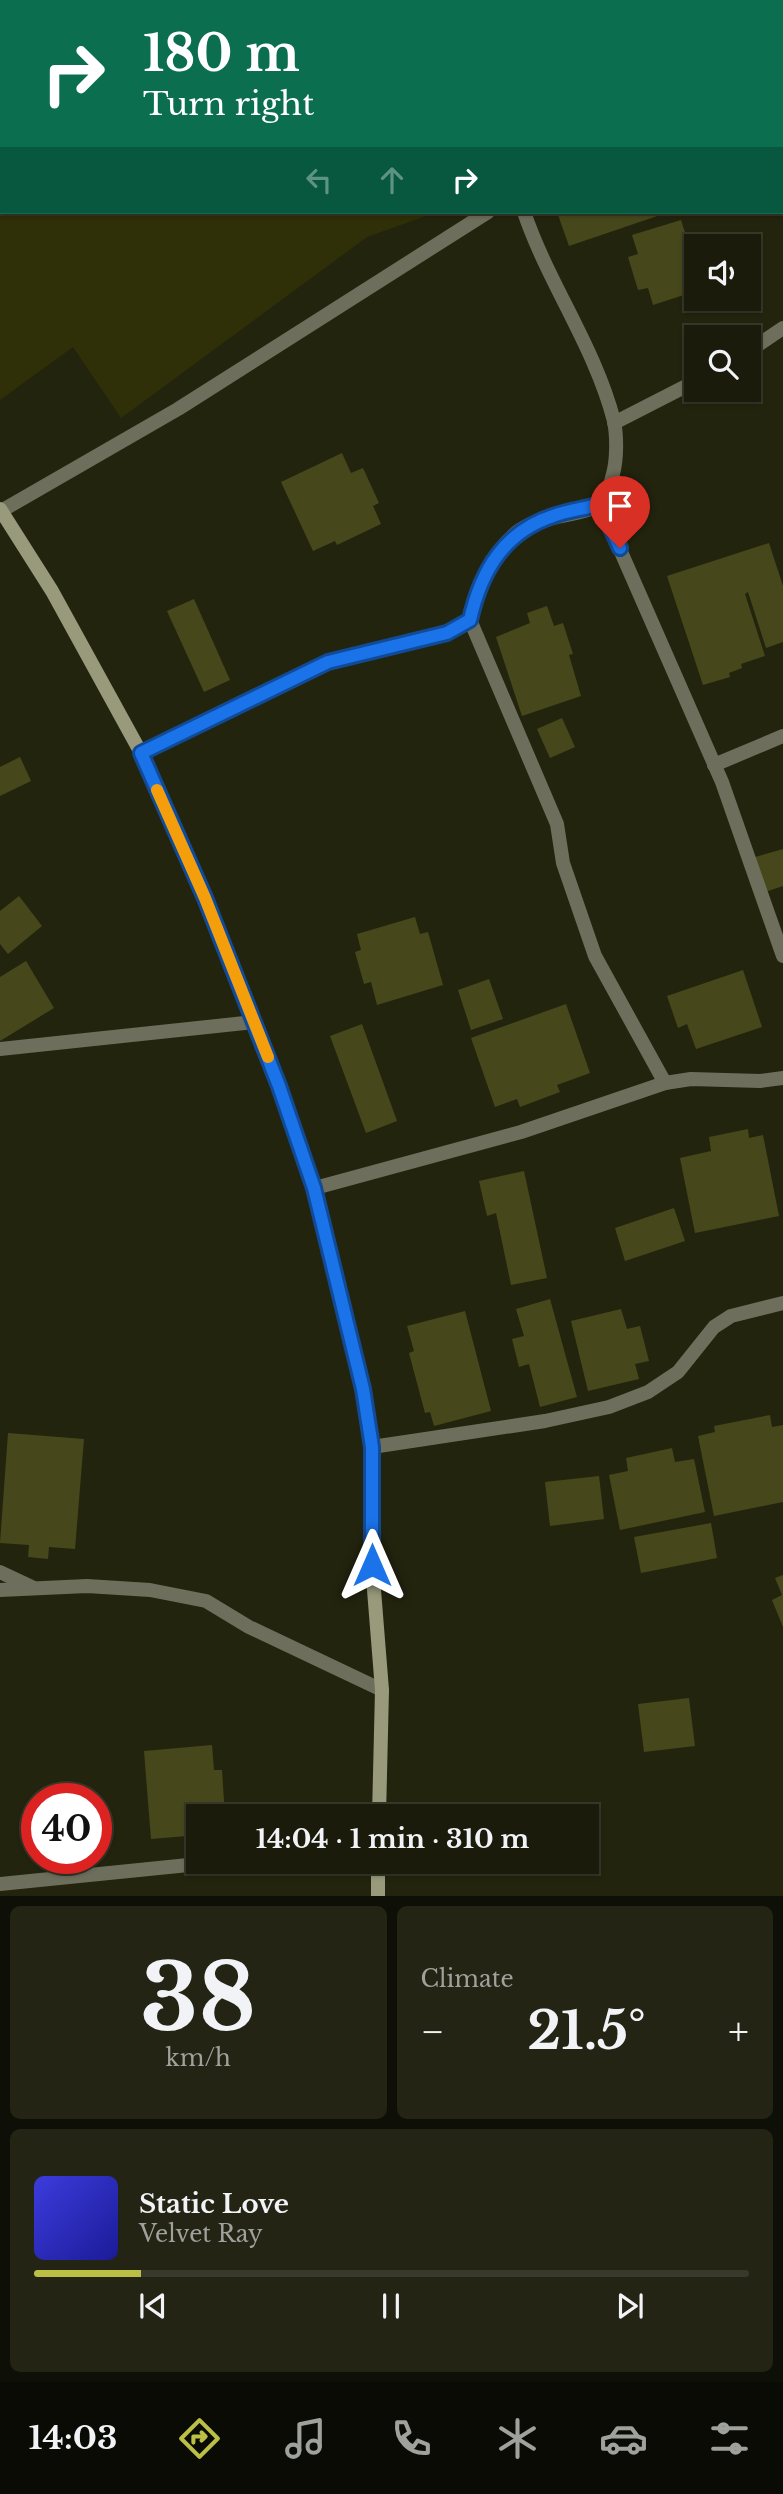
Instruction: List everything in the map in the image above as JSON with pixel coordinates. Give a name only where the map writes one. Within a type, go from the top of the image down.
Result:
[{"type":"street","points":[[379,1804],[382,1690],[372,1565],[372,1447],[363,1389],[314,1188],[254,1022],[205,898],[141,753],[52,591],[1,510],[178,409],[485,214]]},
{"type":"street","points":[[525,214],[572,315],[614,423],[615,464],[607,495],[600,504],[556,514],[516,533],[488,571],[475,600],[470,620],[557,824],[563,863],[595,956],[665,1083]]},
{"type":"street","points":[[761,343],[783,328]]},
{"type":"street","points":[[614,423],[684,387]]},
{"type":"street","points":[[600,504],[715,765],[783,956]]},
{"type":"street","points":[[141,753],[328,662],[447,633],[470,620]]},
{"type":"street","points":[[715,765],[783,736]]},
{"type":"street","points":[[0,1049],[254,1022]]},
{"type":"street","points":[[314,1188],[521,1132],[665,1083],[691,1079],[760,1081],[783,1078]]},
{"type":"street","points":[[372,1447],[545,1421],[609,1407],[648,1392],[678,1372],[714,1327],[731,1316],[783,1303]]},
{"type":"street","points":[[0,1572],[33,1588]]},
{"type":"street","points":[[0,1590],[87,1586],[150,1590],[206,1601],[249,1627],[382,1690]]},
{"type":"street","points":[[0,1884],[186,1865]]},
{"type":"street","points":[[378,1874],[379,1895]]},
{"type":"shaded area","points":[[0,214],[431,214],[367,237],[121,418],[73,347],[0,400]]},
{"type":"building","points":[[558,214],[663,214],[569,246]]},
{"type":"building","points":[[681,220],[685,234],[684,295],[653,305],[648,288],[638,290],[628,257],[638,254],[632,235]]},
{"type":"building","points":[[342,453],[351,473],[363,468],[379,503],[373,506],[381,524],[337,545],[335,541],[313,551],[281,482]]},
{"type":"building","points":[[769,543],[783,586],[783,642],[766,648],[748,592],[745,594],[765,656],[741,664],[742,668],[729,673],[730,677],[703,685],[667,576]]},
{"type":"building","points":[[194,599],[230,680],[204,692],[167,611]]},
{"type":"building","points":[[547,606],[554,626],[563,623],[573,654],[569,655],[581,696],[522,716],[496,637],[530,623],[527,613]]},
{"type":"building","points":[[562,718],[575,747],[550,758],[537,729]]},
{"type":"building","points":[[20,757],[31,781],[0,796],[0,767]]},
{"type":"building","points":[[783,849],[783,886],[765,892],[755,857]]},
{"type":"building","points":[[19,896],[42,926],[8,954],[0,944],[0,911]]},
{"type":"building","points":[[415,917],[420,934],[428,932],[443,985],[377,1005],[371,982],[364,984],[355,952],[361,950],[357,934]]},
{"type":"building","points":[[26,961],[54,1008],[0,1041],[0,977]]},
{"type":"building","points":[[743,970],[762,1027],[696,1049],[687,1024],[678,1028],[667,996]]},
{"type":"building","points":[[489,979],[503,1019],[471,1030],[458,990]]},
{"type":"building","points":[[566,1004],[590,1073],[557,1085],[560,1092],[520,1107],[517,1099],[495,1107],[471,1038]]},
{"type":"building","points":[[362,1024],[397,1121],[366,1133],[330,1036]]},
{"type":"building","points":[[748,1129],[749,1138],[763,1135],[779,1216],[695,1233],[680,1158],[711,1151],[709,1137]]},
{"type":"building","points":[[524,1171],[547,1278],[511,1285],[496,1213],[487,1216],[479,1181]]},
{"type":"building","points":[[674,1208],[685,1241],[625,1261],[615,1228]]},
{"type":"building","points":[[550,1299],[577,1397],[540,1407],[529,1364],[519,1367],[512,1339],[524,1336],[516,1309]]},
{"type":"building","points":[[621,1309],[627,1329],[640,1326],[649,1361],[635,1364],[639,1379],[588,1391],[571,1321]]},
{"type":"building","points":[[465,1311],[491,1411],[434,1426],[430,1412],[425,1413],[409,1353],[414,1351],[407,1326]]},
{"type":"building","points":[[770,1415],[772,1427],[783,1425],[783,1502],[714,1516],[698,1436],[715,1432],[714,1426]]},
{"type":"building","points":[[8,1433],[84,1439],[75,1549],[49,1547],[48,1559],[28,1557],[29,1545],[0,1543]]},
{"type":"building","points":[[672,1448],[675,1462],[694,1459],[705,1512],[620,1530],[609,1475],[628,1471],[626,1458]]},
{"type":"building","points":[[599,1476],[604,1519],[550,1526],[545,1482]]},
{"type":"building","points":[[711,1523],[717,1558],[641,1573],[634,1537]]},
{"type":"building","points":[[783,1575],[783,1627],[772,1600],[782,1595],[775,1578]]},
{"type":"building","points":[[689,1698],[695,1746],[644,1752],[638,1704]]},
{"type":"building","points":[[212,1745],[214,1770],[222,1770],[224,1804],[186,1804],[186,1836],[151,1839],[144,1751]]},
{"type":"slow traffic","points":[[157,790],[205,898],[268,1057]]},
{"type":"route","points":[[372,1565],[372,1447],[363,1389],[314,1188],[279,1086],[205,898],[141,753],[328,662],[447,633],[470,620],[475,600],[488,571],[516,533],[533,523],[556,514],[600,504],[620,548]]}]
